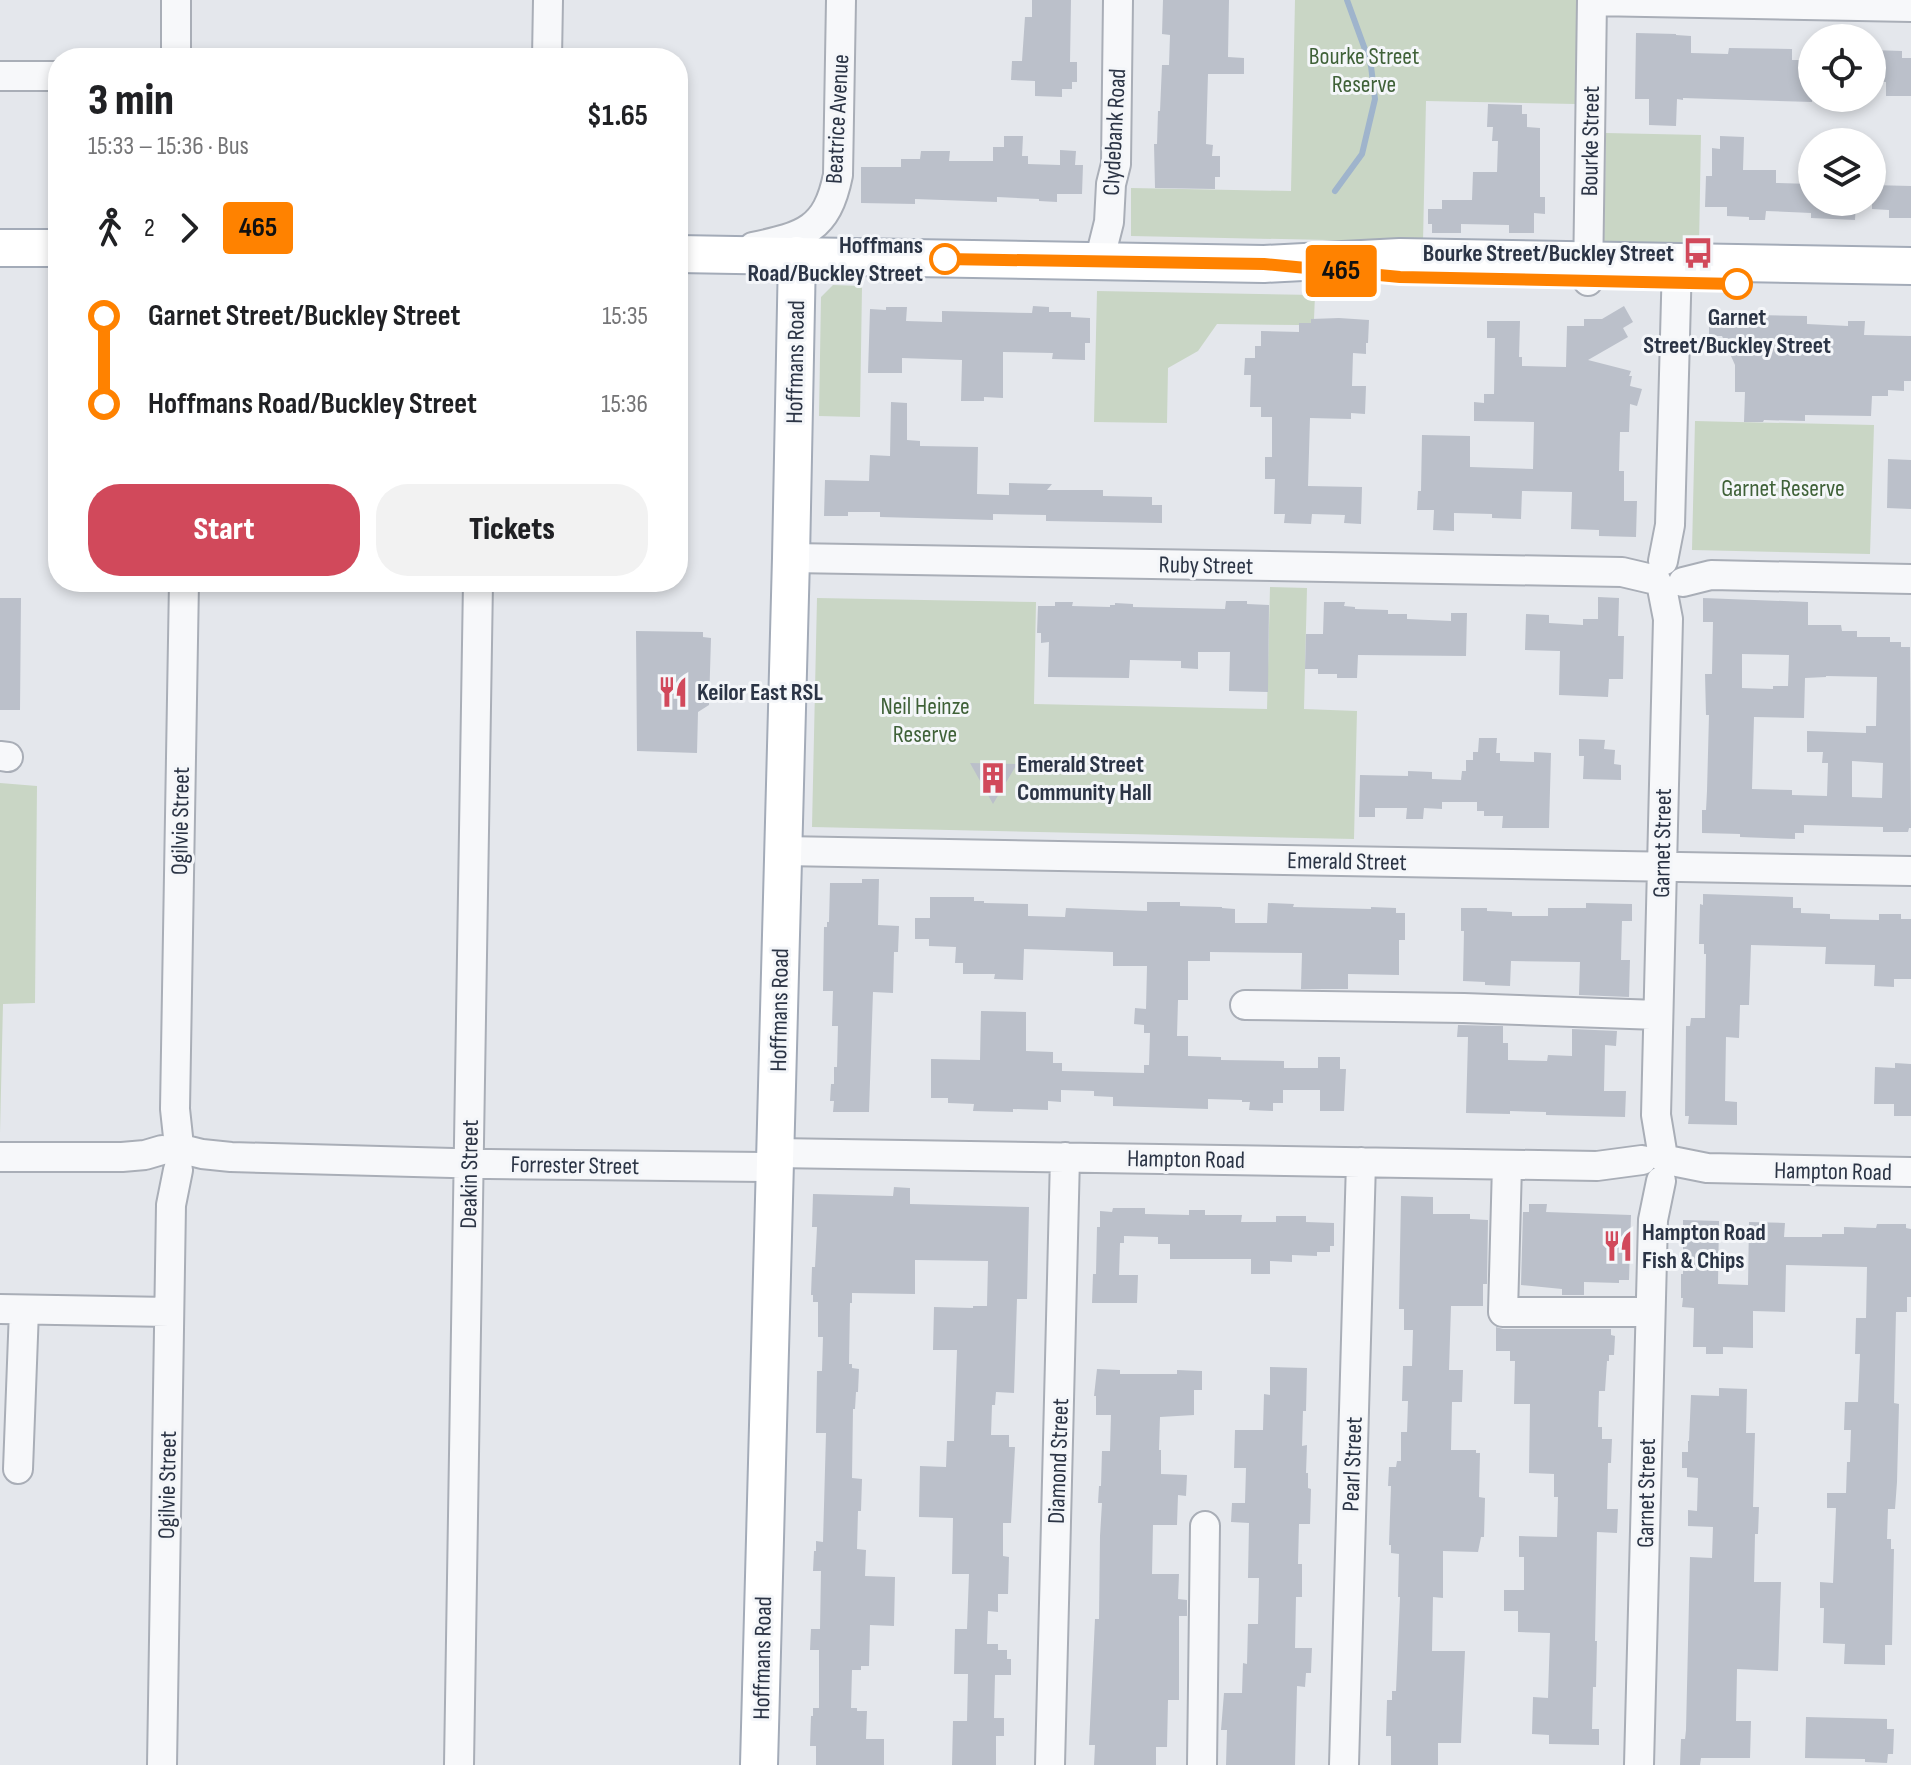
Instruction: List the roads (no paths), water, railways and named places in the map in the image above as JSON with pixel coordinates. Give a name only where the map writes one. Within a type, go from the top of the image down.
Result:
[{"type":"main road","points":[[0,248],[48,248]]},
{"type":"main road","points":[[688,254],[1264,264],[1400,257],[1588,271],[1677,272],[1911,266]]},
{"type":"main road","name":"Hoffmans Road","points":[[759,1765],[797,255]]},
{"type":"main road","points":[[1677,272],[1911,287]]},
{"type":"street","points":[[176,0],[176,48]]},
{"type":"street","points":[[547,48],[548,0]]},
{"type":"street","name":"Beatrice Avenue","points":[[717,254],[789,239],[819,220],[828,209],[838,175],[841,0]]},
{"type":"street","name":"Clydebank Road","points":[[1099,262],[1109,222],[1111,184],[1116,164],[1118,0]]},
{"type":"street","points":[[1592,1],[1911,7]]},
{"type":"street","name":"Bourke Street","points":[[1588,271],[1592,1]]},
{"type":"street","points":[[0,76],[48,76]]},
{"type":"street","name":"Garnet Street","points":[[1639,1765],[1668,619],[1675,574],[1670,525],[1677,272]]},
{"type":"street","name":"Ruby Street","points":[[791,558],[1911,579]]},
{"type":"street","name":"Ogilvie Street","points":[[162,1765],[184,592]]},
{"type":"street","name":"Deakin Street","points":[[459,1765],[478,592]]},
{"type":"street","name":"Emerald Street","points":[[783,851],[1911,871]]},
{"type":"street","points":[[1245,1005],[1658,1015]]},
{"type":"street","name":"Forrester Street","points":[[0,1157],[231,1157],[469,1163],[774,1160]]},
{"type":"street","name":"Hampton Road","points":[[774,1160],[1065,1157],[1911,1172]]},
{"type":"street","name":"Diamond Street","points":[[1050,1765],[1065,1157]]},
{"type":"street","name":"Pearl Street","points":[[1344,1765],[1361,1162]]},
{"type":"street","points":[[1507,1165],[1503,1312],[1650,1312]]},
{"type":"street","points":[[18,1469],[12,1310],[169,1312]]},
{"type":"street","points":[[1202,1765],[1205,1526]]},
{"type":"waterway","points":[[1335,191],[1362,154],[1375,99],[1371,66],[1347,0]]},
{"type":"place","name":"Bourke Street/Buckley Street","points":[[1698,253]]},
{"type":"place","name":"Hoffmans Road/Buckley Street","points":[[945,259]]},
{"type":"place","name":"Garnet Street/Buckley Street","points":[[1737,284]]},
{"type":"place","name":"Keilor East RSL","points":[[673,692]]},
{"type":"place","name":"Emerald Street Community Hall","points":[[993,778]]},
{"type":"place","name":"Hampton Road Fish & Chips","points":[[1618,1246]]},
{"type":"park label","name":"Bourke Street Reserve","points":[[1364,70]]},
{"type":"park label","name":"Garnet Reserve","points":[[1783,488]]},
{"type":"park label","name":"Neil Heinze Reserve","points":[[925,720]]}]
